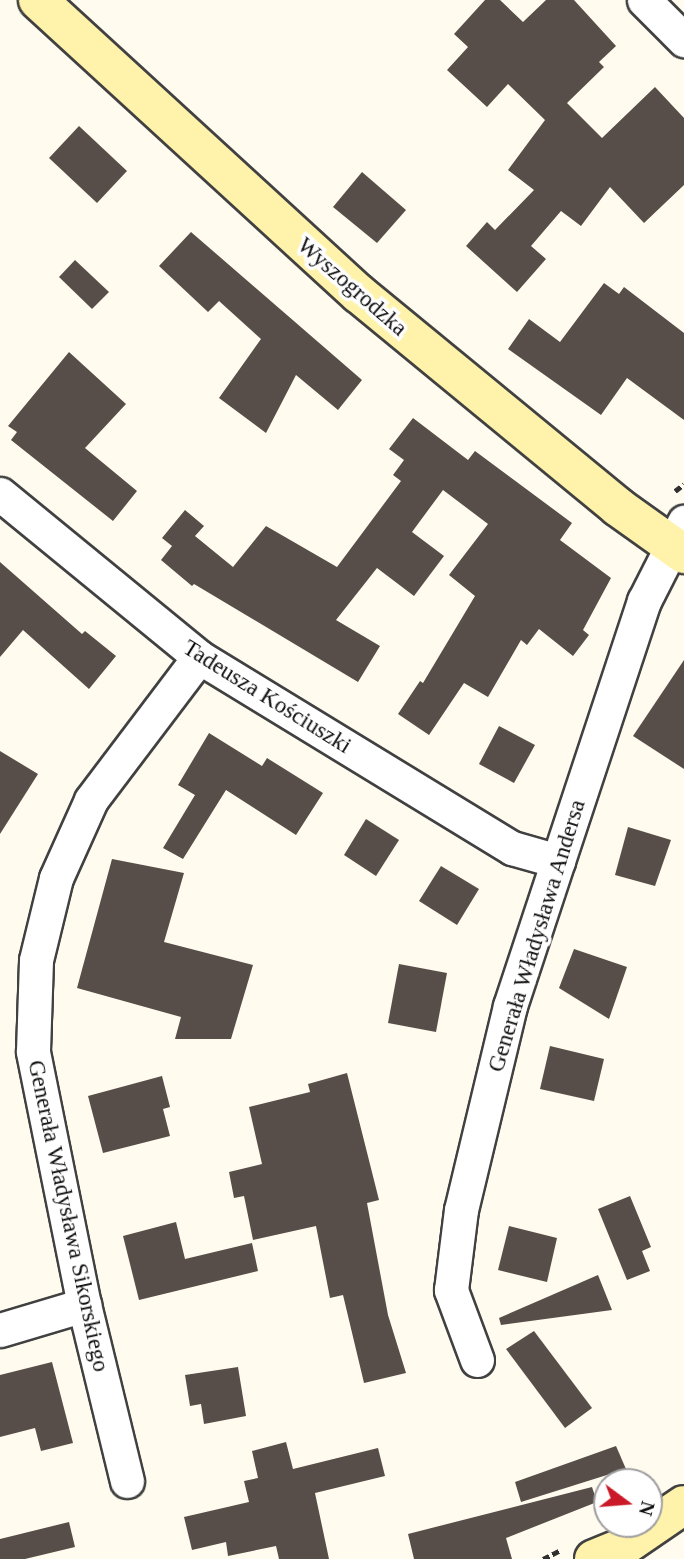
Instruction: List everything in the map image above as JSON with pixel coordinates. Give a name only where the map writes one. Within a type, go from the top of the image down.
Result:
[{"type":"main road","name":"Wyszogrodzka","points":[[38,0],[359,294],[477,394],[680,540]]},
{"type":"main road","points":[[594,1559],[621,1548],[684,1505]]},
{"type":"street","points":[[644,0],[684,40]]},
{"type":"street","name":"Tadeusza Kościuszki","points":[[0,494],[199,657],[512,848],[558,861]]},
{"type":"street","name":"Generała Władysława Andersa","points":[[477,1360],[451,1290],[461,1210],[510,1006],[644,601],[680,540]]},
{"type":"street","name":"Generała Władysława Sikorskiego","points":[[127,1481],[84,1305],[33,1051],[36,960],[56,878],[91,800],[199,657]]},
{"type":"street","points":[[0,1330],[84,1305]]},
{"type":"building","points":[[485,0],[500,0],[523,22],[546,0],[574,0],[616,46],[599,62],[604,67],[567,103],[602,138],[655,87],[684,118],[684,185],[644,223],[610,187],[581,226],[561,211],[531,246],[546,259],[517,292],[466,246],[487,222],[495,230],[534,190],[508,170],[545,120],[508,84],[487,107],[447,70],[468,47],[454,34]]},
{"type":"building","points":[[79,126],[127,171],[97,203],[49,158]]},
{"type":"building","points":[[362,172],[406,210],[377,243],[333,207]]},
{"type":"building","points":[[191,232],[362,380],[338,410],[296,375],[266,433],[219,398],[261,339],[219,301],[208,312],[159,266]]},
{"type":"building","points":[[75,260],[109,292],[92,309],[59,277]]},
{"type":"building","points":[[604,283],[619,294],[624,287],[684,333],[684,420],[627,378],[601,415],[508,349],[529,319],[560,342]]},
{"type":"building","points":[[69,352],[126,404],[85,448],[137,491],[113,521],[11,440],[17,432],[8,426]]},
{"type":"building","points":[[413,418],[468,460],[475,451],[572,523],[560,540],[611,578],[583,630],[589,635],[573,656],[539,629],[527,645],[521,640],[488,697],[464,683],[429,735],[398,714],[420,681],[423,683],[475,596],[449,575],[488,524],[443,490],[412,532],[444,556],[414,596],[377,568],[336,620],[380,646],[358,682],[194,584],[192,586],[161,560],[172,546],[162,538],[185,510],[204,526],[195,536],[233,567],[266,526],[337,567],[401,481],[393,475],[404,460],[389,449]]},
{"type":"building","points":[[0,562],[82,634],[85,631],[116,656],[89,689],[23,630],[0,657]]},
{"type":"building","points":[[684,660],[684,769],[633,736]]},
{"type":"building","points":[[499,726],[535,745],[514,783],[479,764]]},
{"type":"building","points":[[209,733],[262,766],[267,758],[323,793],[296,835],[226,790],[183,859],[163,848],[195,795],[178,785]]},
{"type":"building","points":[[0,751],[38,774],[0,834]]},
{"type":"building","points":[[366,819],[399,840],[376,876],[344,855]]},
{"type":"building","points":[[628,827],[671,840],[655,886],[615,875]]},
{"type":"building","points":[[112,859],[184,873],[164,942],[253,965],[231,1039],[175,1039],[181,1017],[77,988]]},
{"type":"building","points":[[441,866],[479,889],[457,925],[419,901]]},
{"type":"building","points":[[574,949],[627,967],[609,1019],[559,988]]},
{"type":"building","points":[[399,964],[447,973],[436,1032],[388,1023]]},
{"type":"building","points":[[550,1046],[604,1059],[594,1101],[540,1089]]},
{"type":"building","points":[[347,1073],[379,1200],[367,1203],[388,1315],[406,1373],[364,1383],[343,1295],[330,1298],[316,1226],[253,1240],[244,1196],[234,1198],[229,1172],[262,1164],[249,1107],[310,1092],[308,1084]]},
{"type":"building","points":[[162,1076],[170,1107],[163,1109],[170,1136],[103,1153],[88,1096]]},
{"type":"building","points":[[630,1196],[651,1247],[642,1251],[650,1271],[627,1280],[598,1209]]},
{"type":"building","points":[[176,1222],[185,1259],[252,1243],[258,1271],[139,1300],[123,1236]]},
{"type":"building","points":[[509,1226],[557,1238],[547,1282],[498,1270]]},
{"type":"building","points":[[598,1275],[612,1310],[501,1325],[499,1318]]},
{"type":"building","points":[[534,1331],[592,1408],[565,1428],[506,1349]]},
{"type":"building","points":[[52,1362],[73,1443],[41,1451],[35,1428],[0,1437],[0,1375]]},
{"type":"building","points":[[238,1367],[246,1416],[204,1424],[201,1404],[190,1406],[185,1375]]},
{"type":"building","points":[[286,1442],[293,1469],[378,1448],[385,1476],[315,1493],[329,1559],[279,1559],[276,1546],[228,1556],[226,1542],[192,1550],[184,1517],[249,1502],[244,1481],[258,1478],[252,1451]]},
{"type":"building","points":[[616,1446],[626,1468],[593,1468],[593,1479],[521,1502],[515,1482]]},
{"type":"building","points":[[592,1487],[593,1490],[593,1504],[506,1538],[512,1559],[414,1559],[408,1534]]},
{"type":"building","points":[[69,1522],[75,1547],[25,1559],[0,1559],[0,1539]]}]
